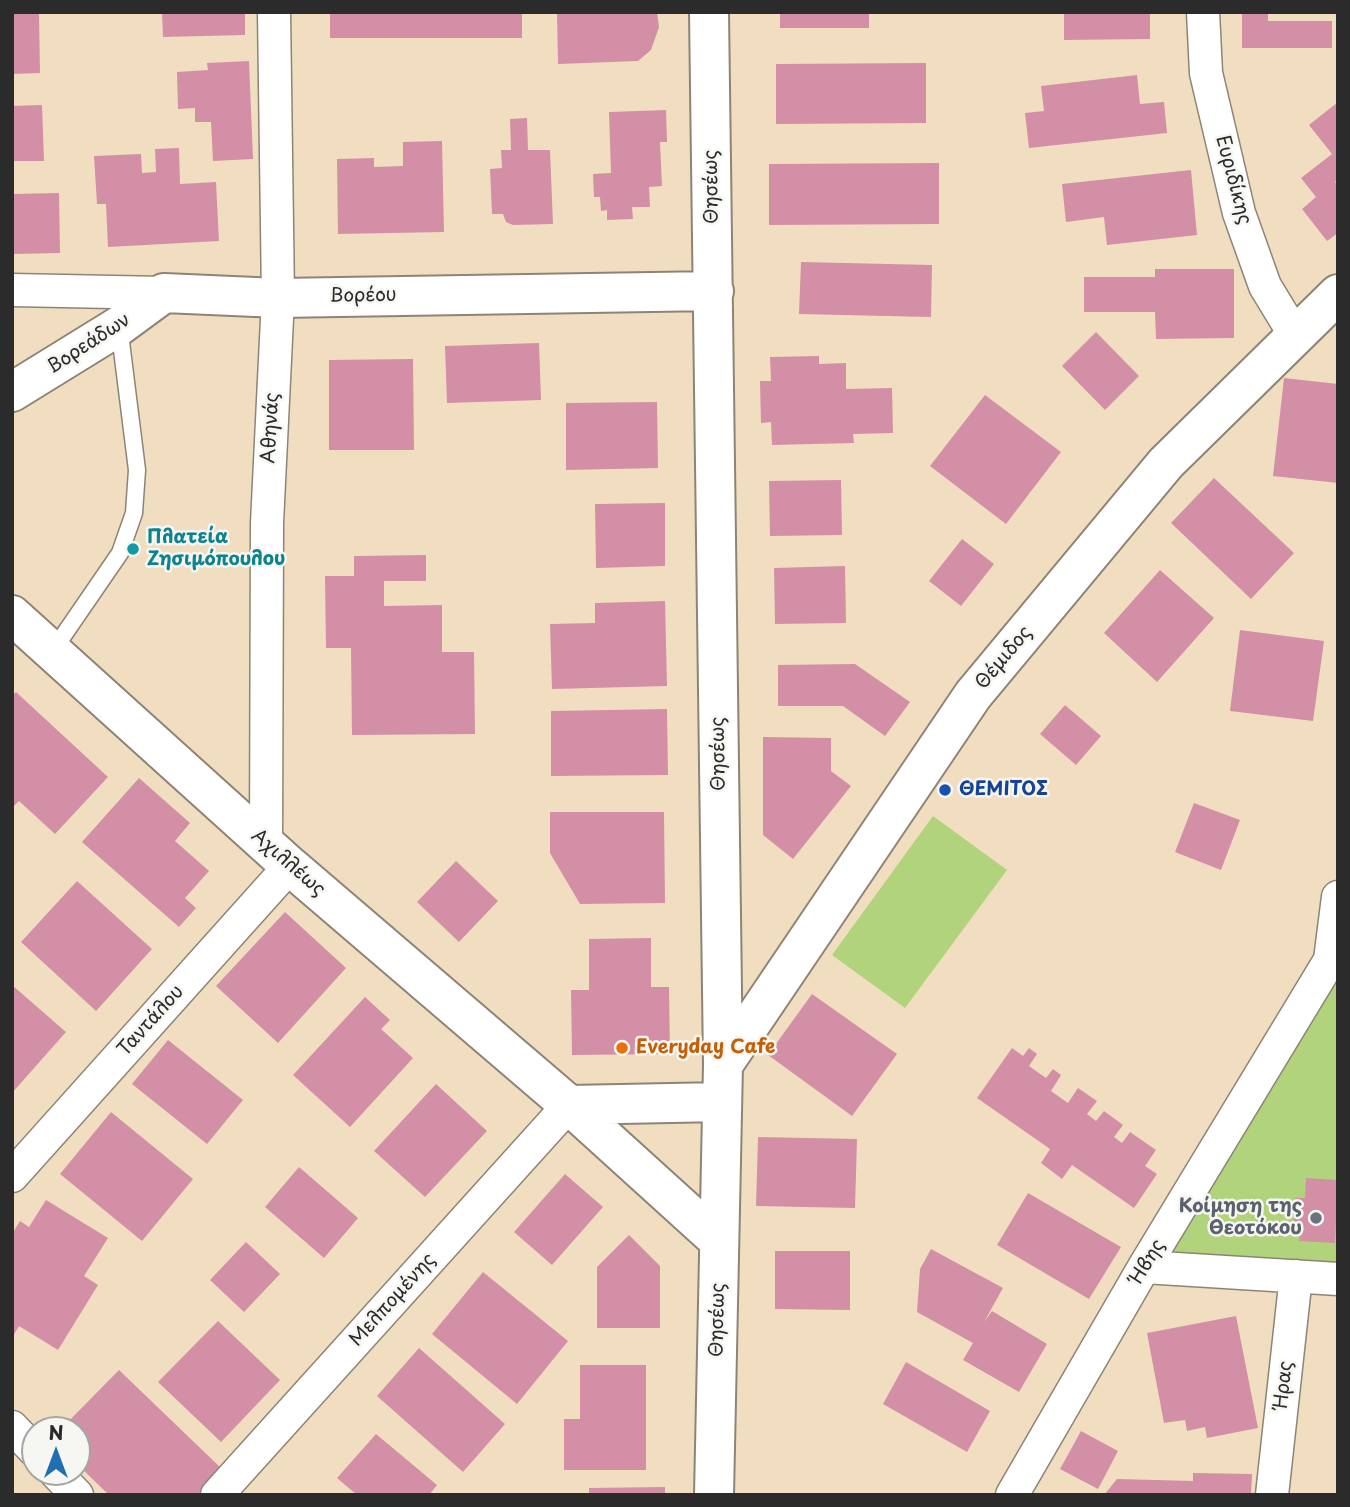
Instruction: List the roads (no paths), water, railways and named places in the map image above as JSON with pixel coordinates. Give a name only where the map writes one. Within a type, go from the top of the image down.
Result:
[{"type":"street","name":"Αθηνάς","points":[[274,12],[278,298],[267,523],[278,855]]},
{"type":"street","name":"Θησέως","points":[[709,12],[722,1084],[714,1495]]},
{"type":"street","name":"Ευριδίκης","points":[[1203,12],[1206,73],[1240,213],[1265,286],[1296,337]]},
{"type":"street","name":"Βορέου","points":[[12,290],[278,298],[714,291]]},
{"type":"street","name":"Βορεάδων","points":[[12,393],[119,326],[164,293]]},
{"type":"street","name":"Θέμιδος","points":[[722,1084],[973,695],[1166,463],[1338,294]]},
{"type":"street","name":"Αχιλλέως","points":[[15,623],[52,652],[278,855],[569,1105],[719,1241]]},
{"type":"street","name":"Ταντάλου","points":[[12,1176],[278,855]]},
{"type":"street","points":[[1334,969],[1338,897]]},
{"type":"street","name":"Ήβης","points":[[1012,1495],[1144,1268],[1334,969]]},
{"type":"street","points":[[569,1105],[722,1084]]},
{"type":"street","name":"Μελπομένης","points":[[216,1495],[569,1105]]},
{"type":"street","points":[[1144,1268],[1338,1279]]},
{"type":"street","name":"Ήρας","points":[[1272,1495],[1296,1276]]},
{"type":"lane","points":[[52,652],[120,553],[134,513],[137,470],[119,326]]},
{"type":"place","name":"Πλατεία Ζησιμόπουλου","points":[[133,549]]},
{"type":"place","name":"ΘΕΜΙΤΟΣ","points":[[945,790]]},
{"type":"place","name":"Everyday Cafe","points":[[622,1048]]},
{"type":"place","name":"Κοίμηση της Θεοτόκου","points":[[1316,1218]]}]
